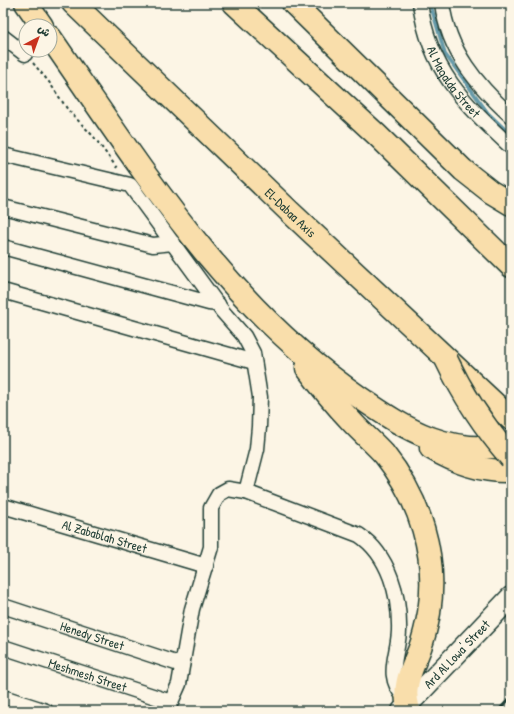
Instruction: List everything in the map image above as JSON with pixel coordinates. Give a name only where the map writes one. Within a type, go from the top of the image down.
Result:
[{"type":"highway","name":"El-Dabaa Axis","points":[[73,3],[290,212],[511,420]]},
{"type":"highway","points":[[234,3],[377,135],[511,266]]},
{"type":"highway","points":[[293,3],[463,170],[491,192],[511,204]]},
{"type":"highway","points":[[29,4],[37,18]]},
{"type":"highway","points":[[58,49],[160,196],[201,250],[245,299],[292,346],[348,390],[407,429],[432,449],[461,463],[492,470],[511,471]]},
{"type":"highway","points":[[292,346],[336,405],[393,466],[411,496],[424,528],[430,562],[431,596],[425,630],[407,681],[405,705]]},
{"type":"highway","points":[[446,359],[472,407],[511,458]]},
{"type":"highway","points":[[407,429],[437,441],[452,445],[483,448],[511,445]]},
{"type":"street","name":"Al Maqalda Street","points":[[420,3],[429,42],[440,67],[451,84],[472,110],[511,147]]},
{"type":"street","name":"Al Maqalda Street","points":[[442,3],[448,29],[464,65],[480,86],[511,116]]},
{"type":"street","points":[[6,34],[18,47]]},
{"type":"street","points":[[3,50],[18,53]]},
{"type":"street","points":[[3,155],[130,186],[218,304],[244,336],[253,353],[260,397],[259,426],[256,449],[246,492]]},
{"type":"street","points":[[3,207],[153,246],[173,243]]},
{"type":"street","points":[[3,247],[218,304]]},
{"type":"street","points":[[3,291],[254,362]]},
{"type":"street","points":[[169,707],[179,684],[192,608],[211,547],[211,508],[218,494],[228,489],[246,492],[359,535],[380,554],[388,571],[398,620],[393,677],[405,705]]},
{"type":"street","name":"Al Zabablah Street","points":[[3,506],[206,566]]},
{"type":"street","name":"Ard Al Lowa' Street","points":[[405,705],[511,597]]},
{"type":"street","name":"Henedy Street","points":[[3,606],[182,665]]},
{"type":"street","name":"Meshmesh Street","points":[[3,647],[169,707]]},
{"type":"street","points":[[3,697],[46,711]]},
{"type":"path","points":[[3,19],[6,34]]},
{"type":"path","points":[[28,58],[49,82],[68,110],[94,137],[130,186]]},
{"type":"waterway","points":[[430,3],[445,54],[488,113],[511,135]]},
{"type":"railway","points":[[498,711],[511,697]]}]
